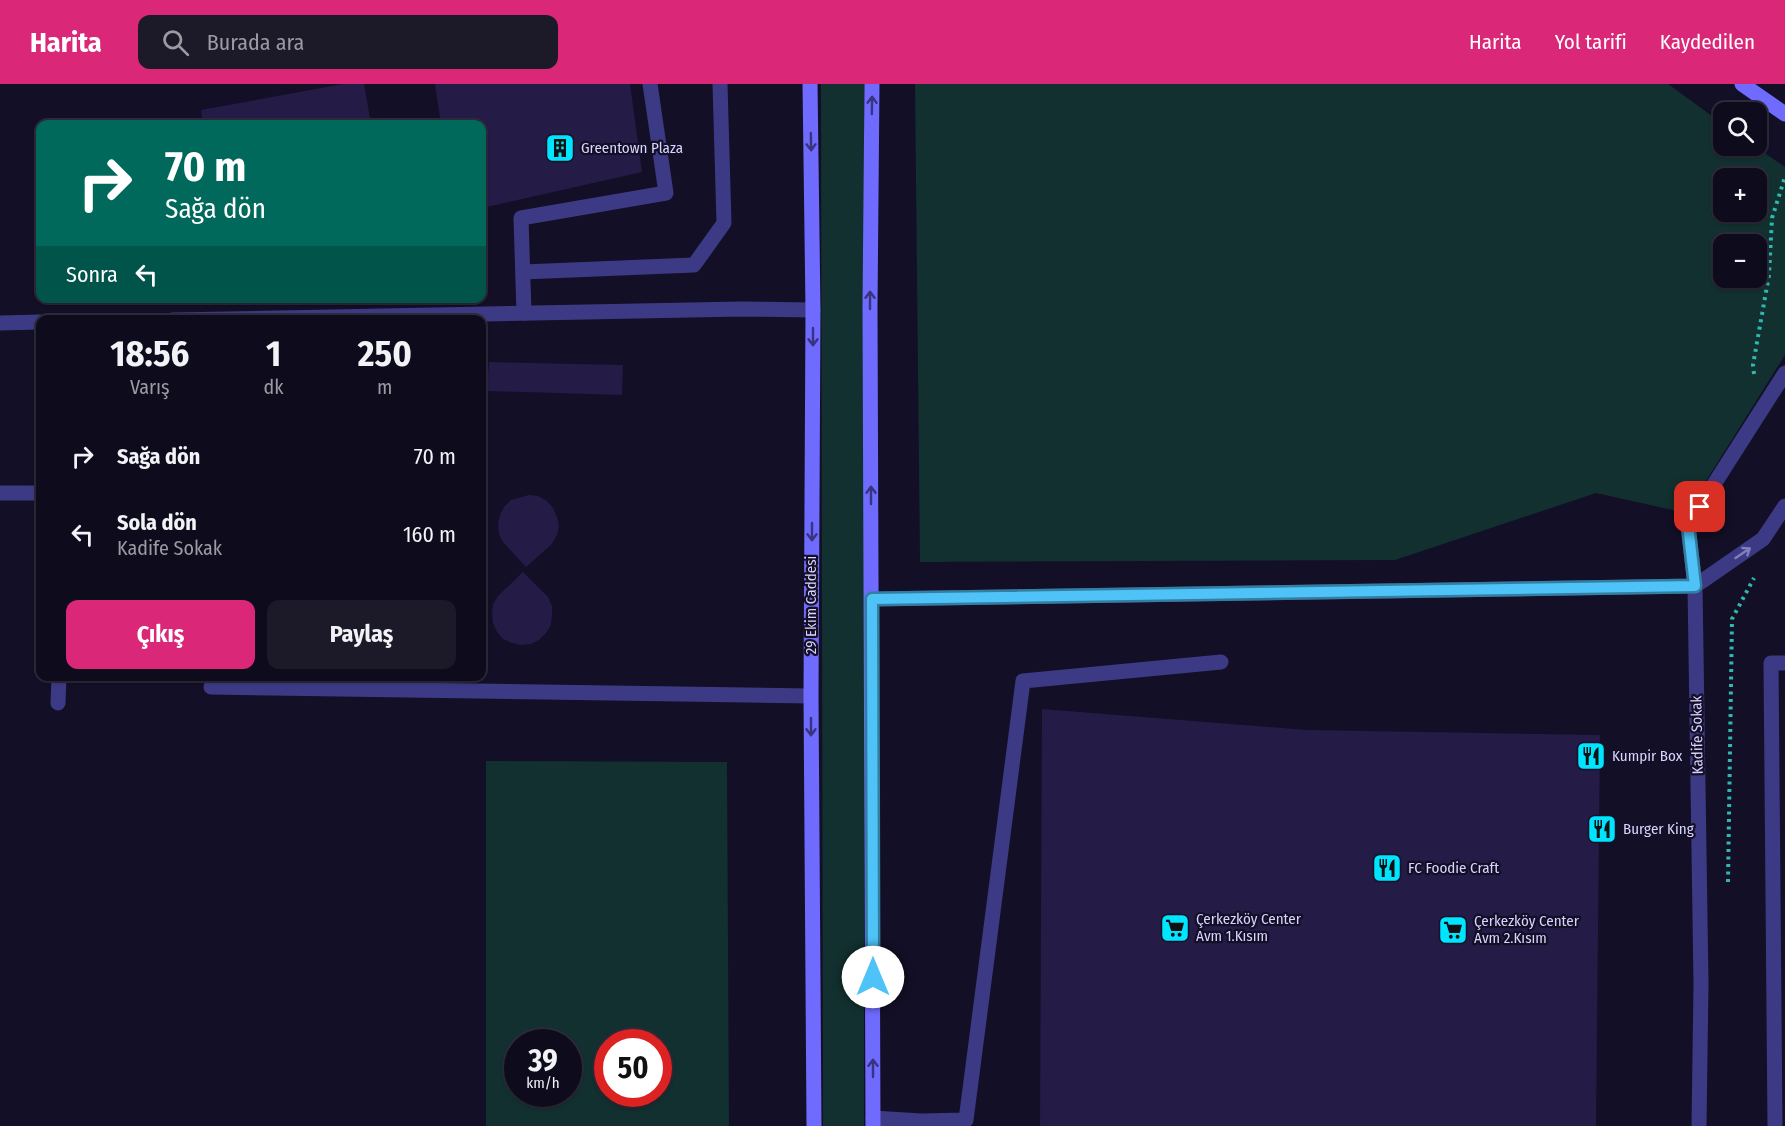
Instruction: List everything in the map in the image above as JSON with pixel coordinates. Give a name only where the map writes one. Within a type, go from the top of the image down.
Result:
[{"type":"main road","name":"29 Ekim Caddesi","points":[[810,84],[813,310],[811,696],[814,1126]]},
{"type":"main road","points":[[872,84],[870,307],[873,1122]]},
{"type":"main road","points":[[1742,84],[1785,114]]},
{"type":"street","points":[[524,313],[521,218],[666,193],[650,84]]},
{"type":"street","points":[[523,272],[694,265],[723,223],[720,84]]},
{"type":"street","points":[[423,315],[741,309],[813,310]]},
{"type":"street","points":[[0,323],[36,322]]},
{"type":"street","name":"Kadife Sokak","points":[[1699,1126],[1701,984],[1695,586],[1688,525],[1785,373]]},
{"type":"street","points":[[0,493],[36,493]]},
{"type":"street","points":[[872,599],[1695,586],[1763,539],[1785,506]]},
{"type":"street","points":[[873,1122],[966,1120],[1023,681],[1221,662]]},
{"type":"street","points":[[1775,1126],[1779,924],[1771,663],[1785,663]]},
{"type":"street","points":[[58,703],[59,681]]},
{"type":"street","points":[[211,687],[473,683],[811,696]]},
{"type":"path","points":[[1759,414],[1753,365],[1769,275],[1772,218],[1785,177]]},
{"type":"path","points":[[1728,890],[1732,619],[1758,570]]},
{"type":"green space","points":[[821,84],[864,84],[864,1126],[823,1126]]},
{"type":"green space","points":[[915,84],[1668,84],[1713,117],[1713,156],[1767,155],[1785,167],[1785,355],[1686,513],[1596,493],[1395,560],[920,562]]},
{"type":"green space","points":[[486,761],[727,762],[729,1126],[486,1126]]},
{"type":"building","points":[[343,84],[364,84],[370,120],[202,120],[201,110]]},
{"type":"building","name":"Greentown Plaza","points":[[435,84],[630,84],[642,172],[486,207],[486,120],[440,120]]},
{"type":"building","points":[[489,362],[623,365],[622,395],[487,391]]},
{"type":"building","points":[[529,495],[538,496],[547,501],[553,508],[559,526],[552,544],[526,567],[503,542],[498,524],[504,507],[511,500]]},
{"type":"building","points":[[523,572],[548,597],[552,606],[552,615],[551,625],[539,640],[521,645],[503,639],[493,623],[492,613],[493,604],[498,596]]},
{"type":"building","points":[[1042,709],[1307,730],[1600,735],[1596,1126],[1040,1126]]},
{"type":"place","name":"Greentown Plaza","points":[[560,148]]},
{"type":"place","name":"Kumpir Box","points":[[1591,756]]},
{"type":"place","name":"Burger King","points":[[1602,829]]},
{"type":"place","name":"FC Foodie Craft","points":[[1387,868]]},
{"type":"place","name":"Çerkezköy Center Avm 1.Kısım","points":[[1175,928]]},
{"type":"place","name":"Çerkezköy Center Avm 2.Kısım","points":[[1453,930]]},
{"type":"route","points":[[873,977],[872,599],[1695,586],[1688,525],[1700,507]]}]
